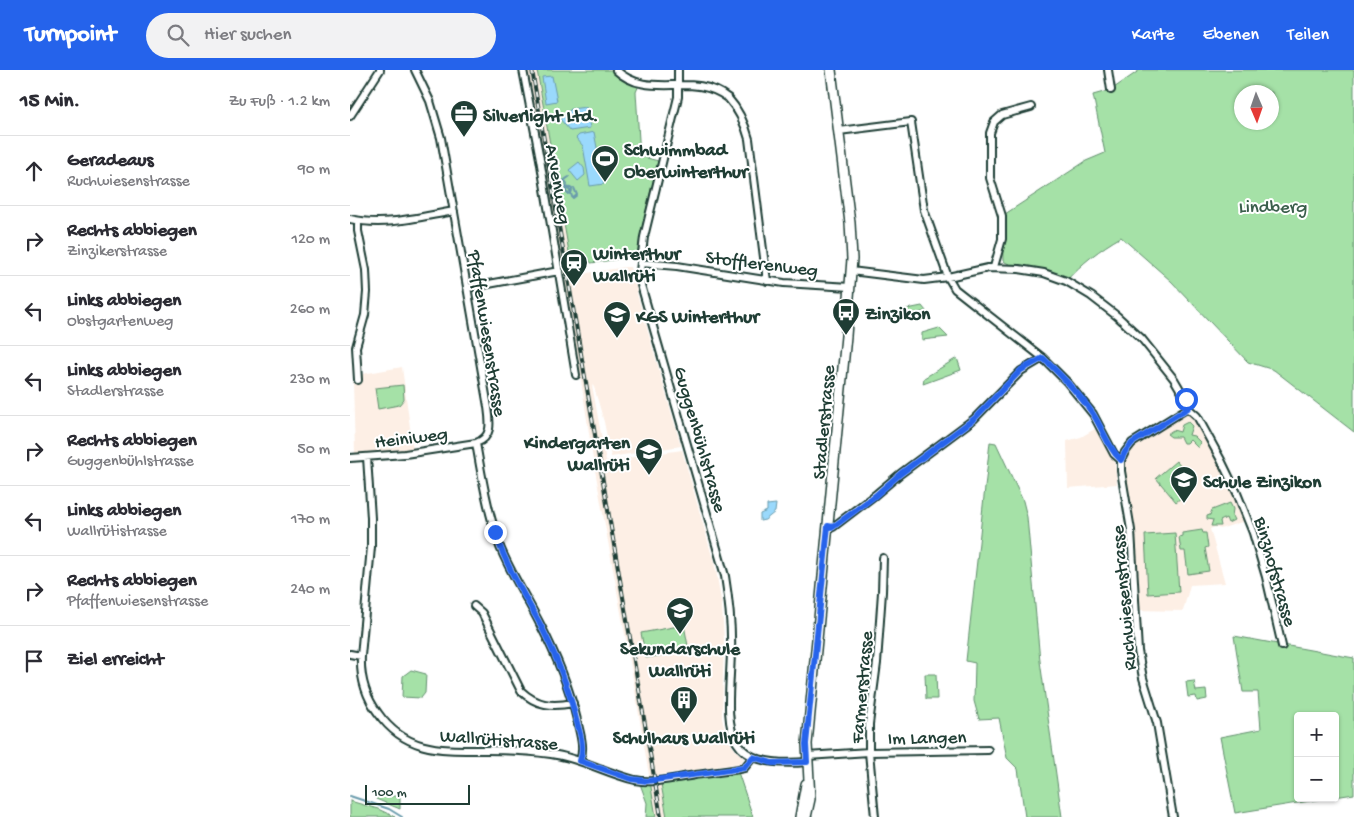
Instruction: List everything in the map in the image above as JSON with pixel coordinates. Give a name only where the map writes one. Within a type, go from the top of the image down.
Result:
[{"type":"main road","name":"Stadlerstrasse","points":[[806,817],[810,799],[807,759],[851,271],[851,230],[832,70]]},
{"type":"main road","name":"Stadlerstrasse","points":[[800,817],[808,777]]},
{"type":"street","points":[[350,116],[380,70]]},
{"type":"street","name":"Pfaffenwiesenstrasse","points":[[415,70],[428,96],[438,123],[489,418],[488,436],[476,443]]},
{"type":"street","name":"Arvenweg","points":[[523,70],[540,159],[576,375]]},
{"type":"street","points":[[616,70],[629,79],[642,83],[700,82],[715,88],[734,106],[744,123],[749,139],[767,280]]},
{"type":"street","name":"Guggenbühlstrasse","points":[[678,70],[678,98],[646,230],[640,277],[643,295],[725,576],[730,607],[729,726],[736,742],[753,757],[772,763],[807,759]]},
{"type":"street","points":[[1108,70],[1111,90]]},
{"type":"street","points":[[994,268],[1002,239],[1002,216],[990,178],[990,133],[994,122],[1002,115],[1031,107]]},
{"type":"street","points":[[839,131],[912,122],[924,210],[948,277],[955,290],[1043,358],[1067,382],[1093,414],[1114,454],[1121,460],[1132,443],[1188,408]]},
{"type":"street","points":[[350,219],[391,222],[454,211]]},
{"type":"street","points":[[358,221],[358,231],[365,263],[367,292],[366,315],[356,347],[358,380]]},
{"type":"street","name":"Stofflerenweg","points":[[641,263],[677,266],[767,280],[850,287]]},
{"type":"street","name":"Binzhofstrasse","points":[[851,271],[924,280],[994,268],[1044,273],[1066,281],[1092,296],[1117,316],[1142,339],[1174,379],[1184,396],[1188,408],[1197,416],[1210,438],[1248,520],[1264,569],[1282,646]]},
{"type":"street","points":[[467,288],[559,271]]},
{"type":"street","points":[[828,526],[833,527],[853,513],[900,474],[974,419],[1021,370],[1043,358]]},
{"type":"street","points":[[476,443],[487,504],[498,541],[515,579],[554,652],[573,703],[583,750],[580,761]]},
{"type":"street","name":"Heiniweg","points":[[350,458],[414,453],[476,443]]},
{"type":"street","name":"Wallrütistrasse","points":[[367,457],[371,547],[361,656],[363,681],[372,705],[390,727],[423,747],[440,750],[528,751],[555,754],[631,779],[651,781],[744,768],[753,757]]},
{"type":"street","name":"Ruchwiesenstrasse","points":[[1121,460],[1121,471],[1131,530],[1138,650],[1157,723],[1173,817]]},
{"type":"street","name":"Farmerstrasse","points":[[875,817],[869,752],[869,724],[878,654],[883,558]]},
{"type":"street","points":[[474,606],[482,613],[522,691],[528,697],[544,705],[552,706],[573,703]]},
{"type":"street","points":[[350,654],[361,656]]},
{"type":"street","name":"Im Langen","points":[[807,759],[869,752],[988,750]]},
{"type":"shaded area","points":[[526,70],[537,70],[574,276],[577,278],[585,276],[587,273],[626,267],[630,267],[631,271],[634,271],[637,294],[681,446],[611,457],[604,422],[592,385],[606,461],[682,450],[716,570],[722,606],[724,640],[722,718],[726,737],[736,751],[744,758],[741,763],[659,775],[667,817],[656,817],[593,459],[572,321]]},
{"type":"shaded area","points":[[402,367],[413,450],[355,454],[353,382],[360,381],[362,374]]},
{"type":"shaded area","name":"Schule Zinzikon","points":[[1188,408],[1197,416],[1248,520],[1220,529],[1215,527],[1210,529],[1225,583],[1190,585],[1183,611],[1135,610],[1133,565],[1121,471],[1125,452],[1132,443]]},
{"type":"shaded area","points":[[1100,426],[1114,454],[1117,484],[1068,488],[1067,441],[1081,437]]},
{"type":"green space","name":"Schwimmbad Oberwinterthur","points":[[537,70],[612,70],[626,81],[639,85],[636,92],[640,156],[658,161],[637,254],[627,258],[591,263],[590,261],[574,264],[573,258],[570,258]]},
{"type":"green space","name":"Lindberg","points":[[1140,70],[1354,70],[1354,432],[1274,370],[1248,362],[1171,281],[1121,237],[1078,268],[1066,281],[1019,269],[1003,261],[1002,216],[1086,161],[1105,153],[1093,95],[1111,90]]},
{"type":"green space","points":[[922,306],[926,311],[906,316],[902,310]]},
{"type":"green space","points":[[939,328],[948,337],[922,340],[922,333]]},
{"type":"green space","points":[[957,358],[961,370],[923,384],[924,378]]},
{"type":"green space","points":[[403,385],[404,399],[399,405],[378,409],[375,388]]},
{"type":"green space","points":[[1188,422],[1192,426],[1189,435],[1194,436],[1200,442],[1198,448],[1190,440],[1187,443],[1183,443],[1180,437],[1171,437],[1167,434],[1173,430],[1180,432],[1182,425]]},
{"type":"green space","points":[[990,442],[996,443],[1023,501],[1027,517],[1040,661],[1062,817],[1025,817],[1018,769],[1007,758],[999,718],[979,719],[974,701],[975,663],[966,661]]},
{"type":"green space","points":[[1176,461],[1197,485],[1176,502],[1156,478]]},
{"type":"green space","points":[[1230,503],[1233,509],[1232,516],[1234,520],[1228,523],[1226,518],[1220,521],[1221,526],[1211,526],[1213,520],[1207,519],[1207,516],[1210,515],[1212,510]]},
{"type":"green space","points":[[1202,530],[1203,533],[1206,533],[1208,547],[1205,548],[1209,571],[1188,574],[1185,551],[1181,551],[1179,537],[1182,536],[1182,533]]},
{"type":"green space","points":[[1175,533],[1179,592],[1148,594],[1145,535]]},
{"type":"green space","points":[[684,625],[689,651],[646,658],[641,633]]},
{"type":"green space","points":[[1234,636],[1354,658],[1354,794],[1339,796],[1339,712],[1294,712],[1294,802],[1304,802],[1235,813],[1220,737],[1261,729],[1258,692],[1243,692]]},
{"type":"green space","points":[[411,670],[426,674],[425,693],[421,698],[402,697],[403,676]]},
{"type":"green space","points":[[925,674],[936,674],[937,699],[926,699]]},
{"type":"green space","points":[[1194,681],[1196,691],[1206,690],[1207,699],[1197,701],[1196,696],[1188,697],[1186,682]]},
{"type":"green space","points":[[738,772],[753,817],[667,817],[661,784]]},
{"type":"green space","points":[[639,781],[650,781],[656,817],[646,817],[647,803]]},
{"type":"green space","points":[[376,796],[400,796],[400,809],[376,799]]},
{"type":"green space","points":[[350,801],[378,809],[395,817],[350,817]]},
{"type":"water","points":[[552,76],[557,101],[546,103],[542,77]]},
{"type":"water","points":[[586,107],[590,128],[570,131],[560,119],[571,109]]},
{"type":"water","points":[[594,132],[604,184],[590,186],[583,146],[576,138],[579,135]]},
{"type":"water","points":[[579,162],[584,168],[585,175],[578,181],[569,170]]},
{"type":"water","points":[[776,504],[775,512],[765,520],[760,521],[760,514],[767,511],[767,505]]},
{"type":"waterway","points":[[569,177],[564,181],[563,182],[562,183],[562,184],[564,187],[566,187],[572,189],[571,193],[568,194],[566,192],[566,190],[566,189],[566,188],[566,187],[566,186],[567,184],[566,182],[562,181],[561,186],[565,189],[567,189],[568,189],[570,191],[571,193],[572,197],[573,198],[577,195],[574,188]]},
{"type":"waterway","points":[[350,796],[389,809],[402,817]]},
{"type":"railway","points":[[532,70],[661,817]]},
{"type":"place","name":"Silverlight Ltd.","points":[[464,138]]},
{"type":"place","name":"Schwimmbad Oberwinterthur","points":[[605,183]]},
{"type":"place","name":"Winterthur Wallrüti","points":[[574,287]]},
{"type":"place","name":"Zinzikon","points":[[846,336]]},
{"type":"place","name":"KGS Winterthur","points":[[617,339]]},
{"type":"place","name":"Kindergarten Wallrüti","points":[[649,476]]},
{"type":"place","name":"Schule Zinzikon","points":[[1184,504]]},
{"type":"place","name":"Sekundarschule Wallrüti","points":[[680,635]]},
{"type":"place","name":"Schulhaus Wallrüti","points":[[684,724]]},
{"type":"route","points":[[495,532],[502,552],[545,635],[564,678],[573,703],[581,739],[583,750],[580,761],[639,781],[659,781],[744,768],[753,757],[772,763],[807,762],[806,744],[828,526],[833,527],[853,513],[900,474],[974,419],[1021,370],[1043,358],[1067,382],[1093,414],[1114,454],[1121,460],[1132,443],[1188,408],[1186,399]]}]
